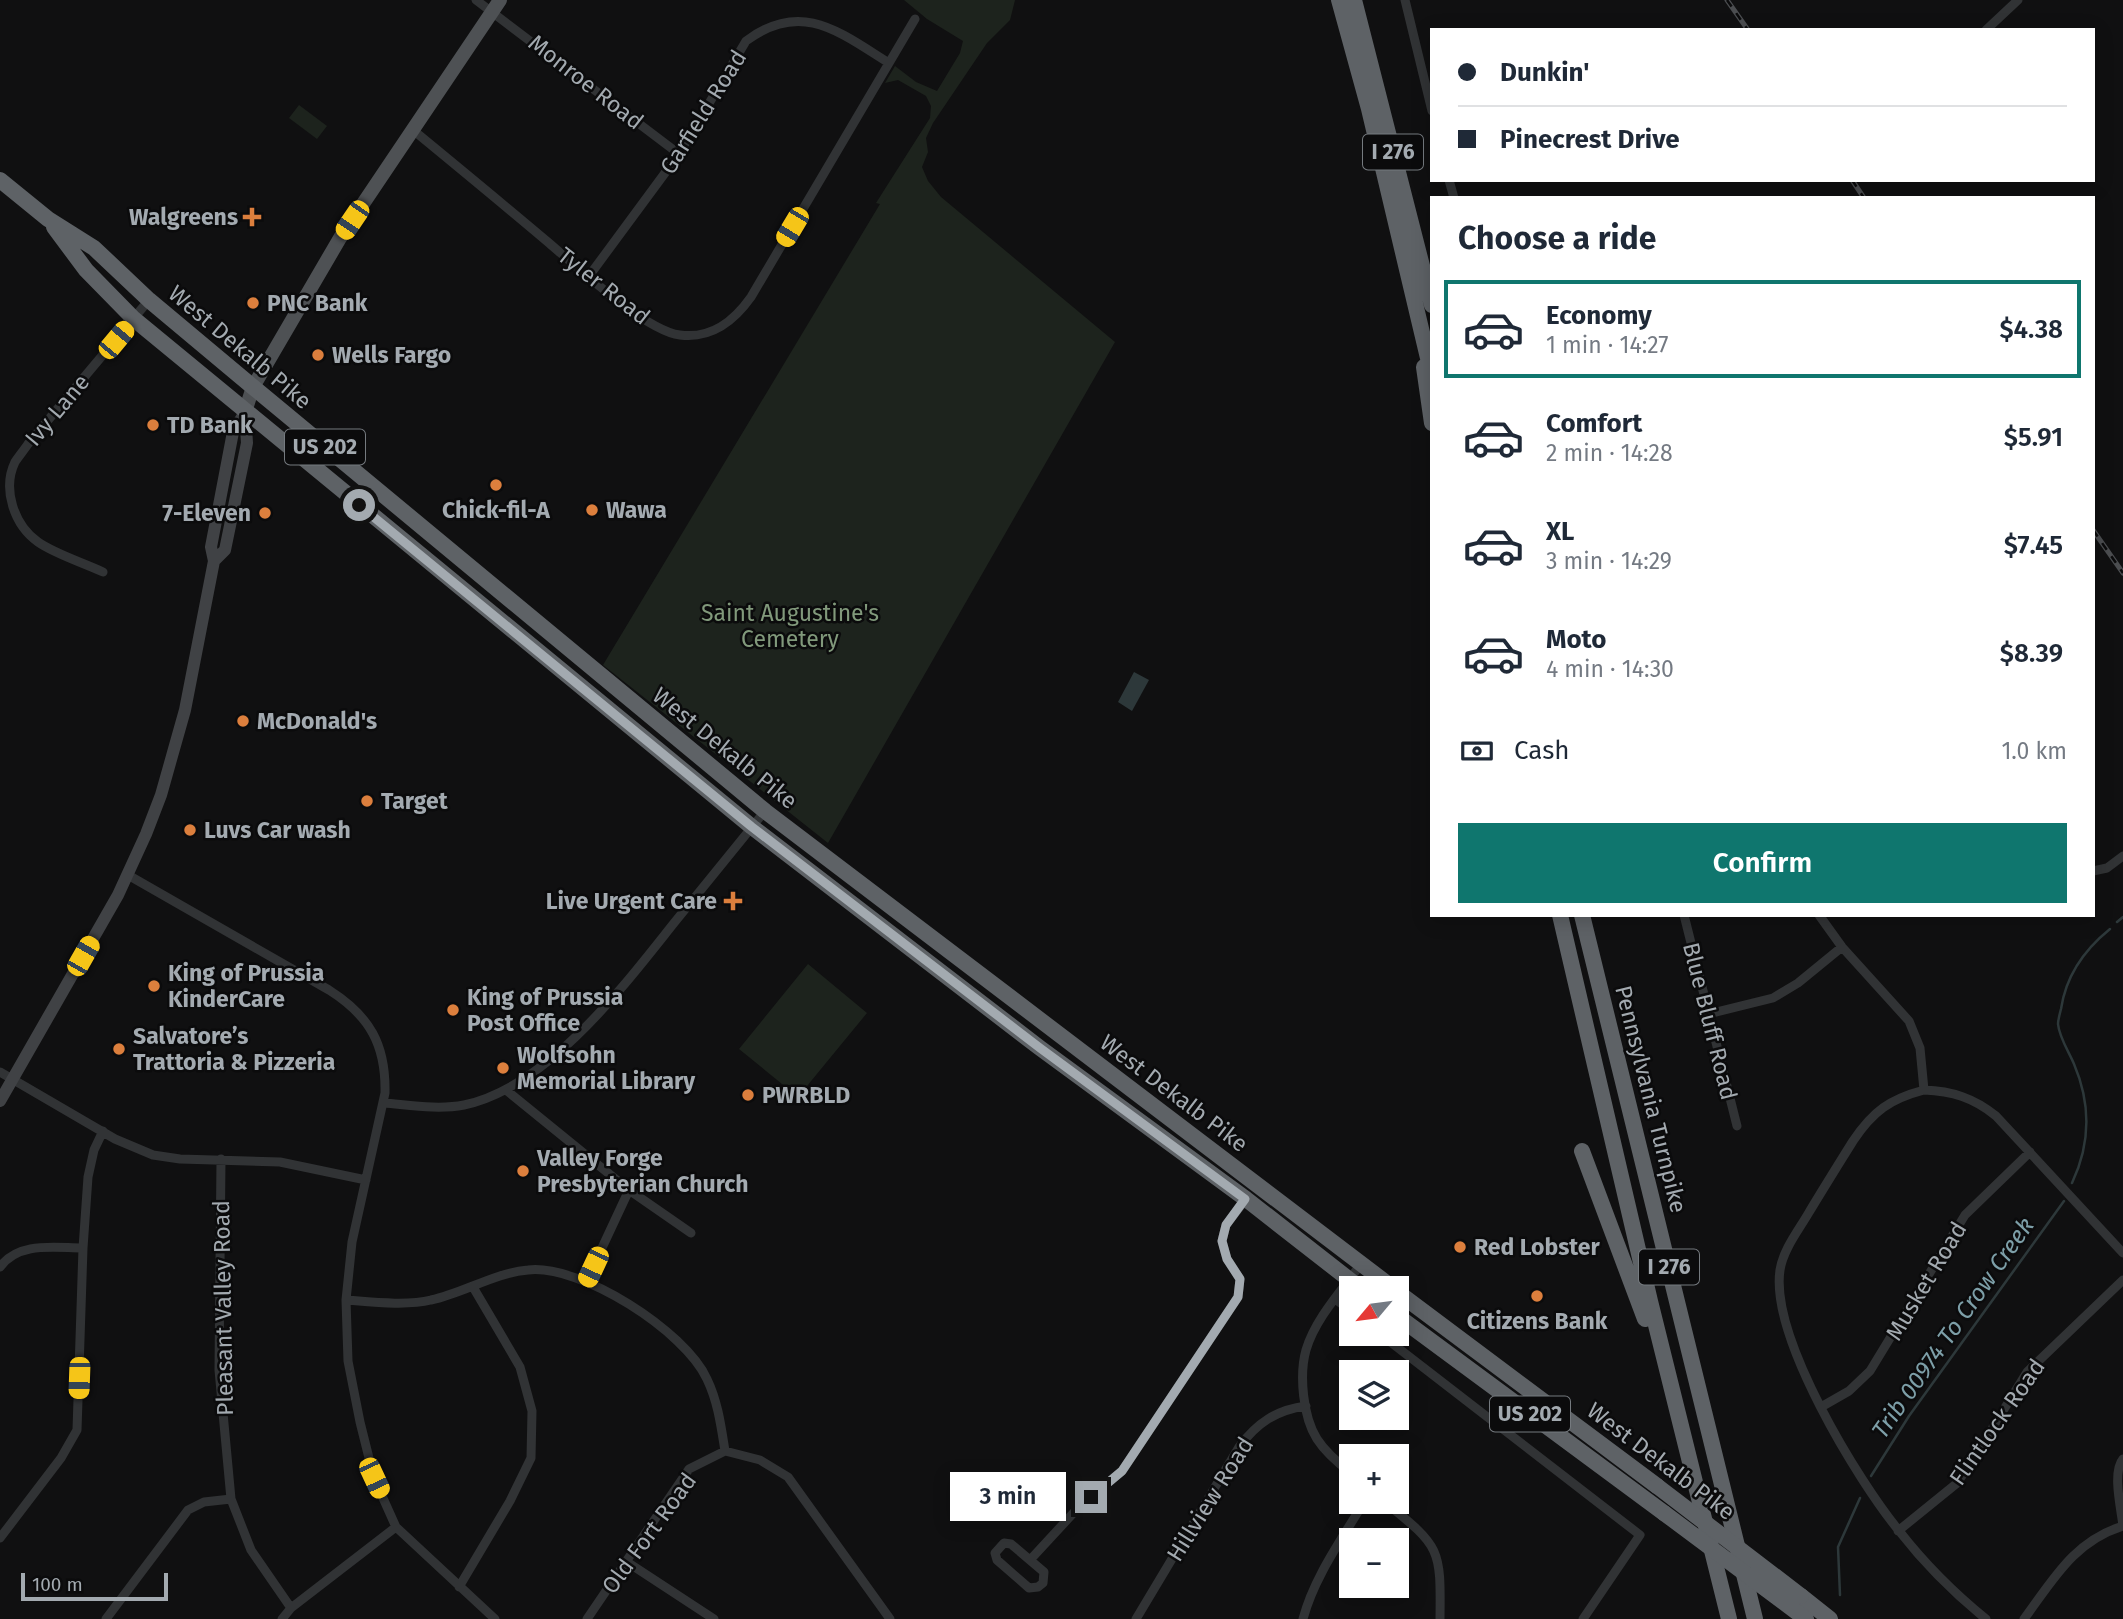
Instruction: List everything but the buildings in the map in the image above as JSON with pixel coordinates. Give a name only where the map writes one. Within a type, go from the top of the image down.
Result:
[{"type":"highway","name":"I 276","points":[[1339,0],[1369,109],[1430,367]]},
{"type":"highway","name":"I 276","points":[[1354,0],[1430,297]]},
{"type":"highway","name":"West Dekalb Pike","points":[[0,180],[48,219],[94,248],[149,300],[765,811],[1377,1276]]},
{"type":"highway","name":"West Dekalb Pike","points":[[48,219],[86,270],[134,319],[513,633],[752,827],[1344,1276]]},
{"type":"highway","points":[[1418,319],[1430,408]]},
{"type":"highway","points":[[461,588],[518,622],[537,622]]},
{"type":"highway","points":[[513,633],[526,635],[574,655]]},
{"type":"highway","name":"Pennsylvania Turnpike","points":[[1560,917],[1678,1417],[1729,1619]]},
{"type":"highway","name":"Pennsylvania Turnpike","points":[[1582,917],[1755,1619]]},
{"type":"highway","points":[[1583,1151],[1638,1298],[1678,1417]]},
{"type":"highway","name":"West Dekalb Pike","points":[[1409,1300],[1830,1619]]},
{"type":"highway","name":"West Dekalb Pike","points":[[1409,1325],[1806,1619]]},
{"type":"main road","points":[[0,1101],[128,875],[161,795],[185,709],[214,562],[211,547],[233,432],[246,412],[253,387],[340,239],[496,5]]},
{"type":"street","name":"Monroe Road","points":[[476,0],[496,5],[679,154]]},
{"type":"street","points":[[1405,0],[1430,103]]},
{"type":"street","points":[[1988,28],[2018,0]]},
{"type":"street","name":"Tyler Road","points":[[413,130],[650,324],[680,335],[698,335],[714,331],[729,322],[751,297],[915,19]]},
{"type":"street","name":"Garfield Road","points":[[589,276],[679,154],[746,41],[774,23],[808,20],[825,25],[888,63]]},
{"type":"street","name":"Ivy Lane","points":[[103,572],[38,542],[24,529],[14,512],[10,496],[11,478],[15,463],[28,444],[149,300]]},
{"type":"street","points":[[384,1103],[463,1105],[506,1090],[548,1059],[603,1010],[765,811]]},
{"type":"street","points":[[2095,871],[2107,868],[2123,856]]},
{"type":"street","points":[[128,875],[329,990],[350,1005],[366,1022],[378,1043],[385,1068],[384,1103],[352,1242],[346,1300],[348,1361],[360,1422],[374,1478],[396,1527],[495,1619]]},
{"type":"street","name":"Blue Bluff Road","points":[[1684,917],[1737,1126]]},
{"type":"street","points":[[1820,917],[1842,947],[1909,1021],[1920,1048],[1924,1090]]},
{"type":"street","points":[[1708,1014],[1773,998],[1798,983],[1842,947]]},
{"type":"street","points":[[0,1072],[103,1132],[153,1155],[180,1159],[280,1162],[366,1180]]},
{"type":"street","points":[[506,1090],[629,1190],[691,1233]]},
{"type":"street","points":[[1986,1619],[1939,1576],[1898,1531],[1847,1453],[1821,1407],[1803,1369],[1787,1323],[1780,1270],[1789,1245],[1862,1128],[1895,1099],[1924,1090],[1957,1094],[1984,1106],[2123,1254]]},
{"type":"street","points":[[0,1538],[61,1458],[77,1430],[88,1177],[94,1150],[103,1132]]},
{"type":"street","name":"Musket Road","points":[[1821,1407],[1849,1391],[1870,1371],[1965,1215],[2030,1152]]},
{"type":"street","name":"Pleasant Valley Road","points":[[221,1159],[219,1370],[231,1499],[251,1550],[291,1608]]},
{"type":"street","points":[[587,1280],[629,1190]]},
{"type":"street","points":[[1030,1560],[1078,1508],[1122,1471],[1238,1297],[1240,1279],[1227,1259],[1222,1241],[1226,1225],[1245,1199]]},
{"type":"street","points":[[0,1267],[16,1253],[32,1248],[83,1248]]},
{"type":"street","points":[[1357,1276],[1361,1264]]},
{"type":"street","points":[[346,1300],[429,1301],[499,1276],[528,1269],[557,1271],[587,1280],[629,1302],[685,1350],[706,1376],[718,1409],[725,1451],[760,1460],[788,1477],[890,1619]]},
{"type":"street","name":"Flintlock Road","points":[[1898,1531],[1956,1484],[2027,1372],[2123,1280]]},
{"type":"street","points":[[459,1587],[510,1501],[531,1458],[532,1411],[520,1367],[473,1287]]},
{"type":"street","points":[[1339,1295],[1315,1329],[1306,1350],[1302,1380],[1306,1406],[1316,1437],[1329,1455],[1339,1463]]},
{"type":"street","points":[[1335,1298],[1339,1301]]},
{"type":"street","points":[[1396,1346],[1640,1535],[1583,1619]]},
{"type":"street","name":"Hillview Road","points":[[1136,1619],[1239,1447],[1268,1417],[1289,1408],[1306,1406]]},
{"type":"street","name":"Old Fort Road","points":[[587,1619],[689,1469],[725,1451]]},
{"type":"street","points":[[2024,1619],[2076,1552],[2097,1536],[2123,1526],[2118,1466],[2123,1459]]},
{"type":"street","points":[[106,1619],[188,1510],[204,1502],[231,1499]]},
{"type":"street","points":[[1303,1619],[1307,1602],[1320,1575],[1357,1514]]},
{"type":"street","points":[[1400,1514],[1433,1545],[1439,1561],[1441,1580],[1440,1619]]},
{"type":"street","points":[[282,1619],[291,1608],[396,1527]]},
{"type":"street","points":[[1004,1543],[1011,1544],[1030,1560],[1044,1572],[1043,1583],[1038,1587],[1029,1588],[997,1560],[995,1553],[1004,1543]]},
{"type":"street","points":[[627,1562],[714,1619]]},
{"type":"green space","name":"Saint Augustine's Cemetery","points":[[904,0],[1015,0],[1010,20],[987,43],[933,123],[926,138],[928,152],[922,167],[928,181],[941,197],[1115,342],[828,843],[603,665],[880,204],[876,203],[930,118],[931,106],[926,96],[898,80],[885,83],[895,66],[916,82],[937,91],[960,53],[963,41],[927,19]]},
{"type":"green space","points":[[299,105],[327,126],[317,139],[289,118]]},
{"type":"green space","points":[[808,964],[867,1013],[798,1097],[739,1049]]},
{"type":"shaded area","points":[[1134,672],[1149,680],[1132,711],[1118,702]]},
{"type":"waterway","name":"Trib 00974 To Crow Creek","points":[[2117,922],[2123,917]]},
{"type":"waterway","name":"Trib 00974 To Crow Creek","points":[[2072,1183],[2083,1153],[2086,1109],[2080,1079],[2060,1034],[2058,1021],[2072,974],[2084,955],[2110,929]]},
{"type":"waterway","name":"Trib 00974 To Crow Creek","points":[[1871,1476],[1909,1416],[2064,1201]]},
{"type":"waterway","name":"Trib 00974 To Crow Creek","points":[[1840,1595],[1838,1547],[1860,1498]]},
{"type":"railway","points":[[1727,0],[1747,28]]},
{"type":"railway","points":[[1853,182],[1863,196]]},
{"type":"railway","points":[[2095,533],[2123,573]]},
{"type":"place","name":"Walgreens","points":[[252,217]]},
{"type":"place","name":"PNC Bank","points":[[253,303]]},
{"type":"place","name":"Wells Fargo","points":[[318,355]]},
{"type":"place","name":"TD Bank","points":[[153,425]]},
{"type":"place","name":"Chick-fil-A","points":[[496,485]]},
{"type":"place","name":"Wawa","points":[[592,510]]},
{"type":"place","name":"7-Eleven","points":[[265,513]]},
{"type":"place","name":"McDonald's","points":[[243,721]]},
{"type":"place","name":"Target","points":[[367,801]]},
{"type":"place","name":"Luvs Car wash","points":[[190,830]]},
{"type":"place","name":"Live Urgent Care","points":[[733,901]]},
{"type":"place","name":"King of Prussia KinderCare","points":[[154,986]]},
{"type":"place","name":"King of Prussia Post Office","points":[[453,1010]]},
{"type":"place","name":"Salvatore’s Trattoria & Pizzeria","points":[[119,1049]]},
{"type":"place","name":"Wolfsohn Memorial Library","points":[[503,1068]]},
{"type":"place","name":"PWRBLD","points":[[748,1095]]},
{"type":"place","name":"Valley Forge Presbyterian Church","points":[[523,1171]]},
{"type":"place","name":"Red Lobster","points":[[1460,1247]]},
{"type":"place","name":"Citizens Bank","points":[[1537,1296]]},
{"type":"route","points":[[359,505],[752,827],[1040,1048],[1245,1199],[1226,1225],[1222,1241],[1227,1259],[1240,1279],[1238,1297],[1122,1471],[1091,1497]]}]
